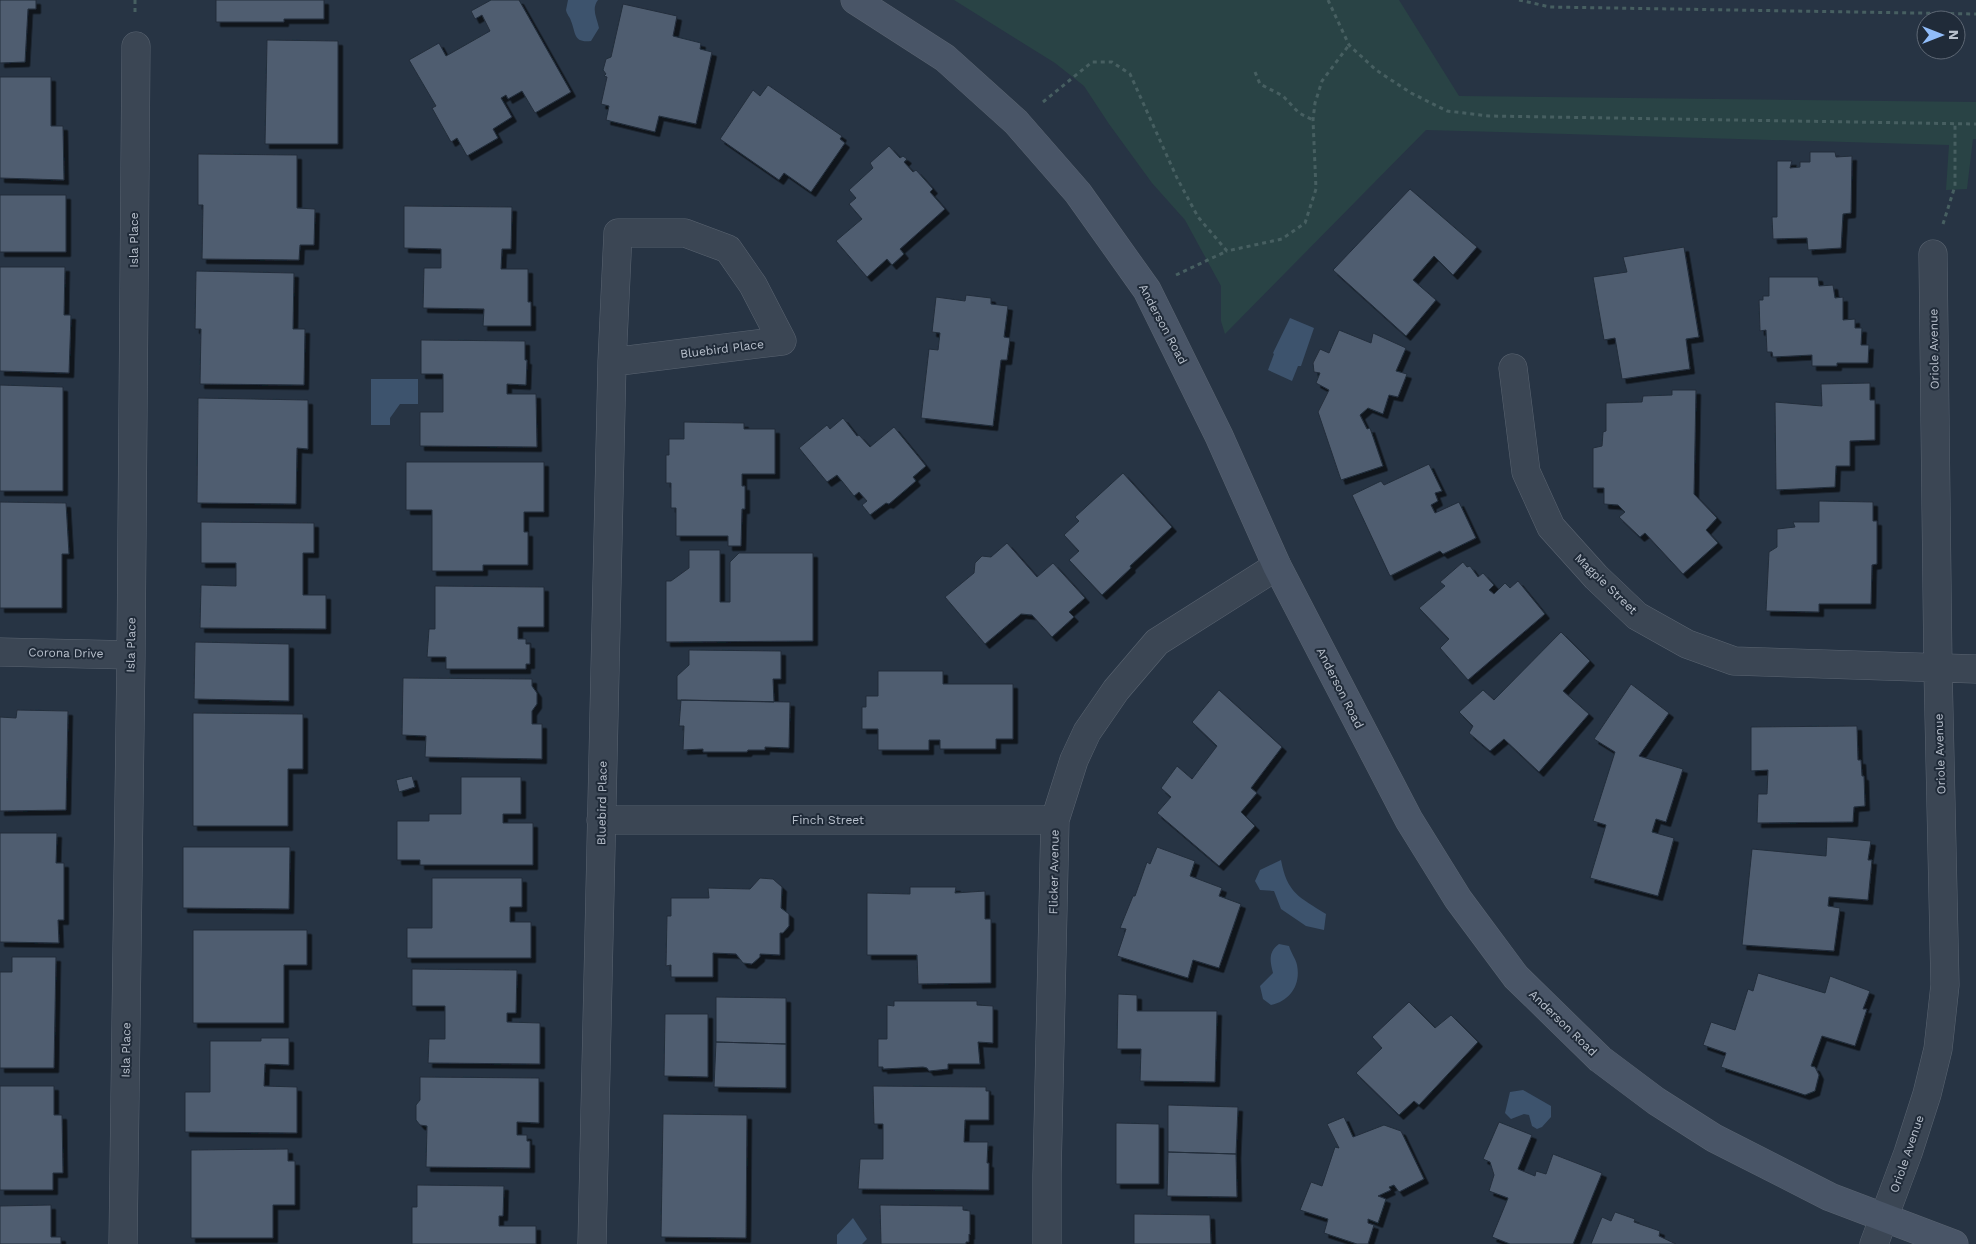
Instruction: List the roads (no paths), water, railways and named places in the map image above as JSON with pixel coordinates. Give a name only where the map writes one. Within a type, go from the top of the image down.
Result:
[{"type":"street","name":"Anderson Road","points":[[855,0],[945,58],[1016,122],[1078,193],[1147,290],[1219,436],[1277,566],[1409,820],[1458,899],[1516,977],[1600,1059],[1656,1101],[1714,1138],[1830,1197],[1954,1244]]},
{"type":"street","name":"Isla Place","points":[[123,1244],[132,655],[136,46]]},
{"type":"street","name":"Bluebird Place","points":[[592,1244],[612,362],[618,233],[686,233],[728,249],[753,285],[782,341],[612,362]]},
{"type":"street","name":"Oriole Avenue","points":[[1874,1244],[1927,1094],[1938,1048],[1945,985],[1938,669],[1933,254]]},
{"type":"street","name":"Magpie Street","points":[[1513,368],[1526,472],[1552,527],[1596,578],[1638,616],[1687,644],[1734,661],[1976,669]]},
{"type":"street","name":"Flicker Avenue","points":[[1047,1244],[1055,820],[1074,760],[1087,732],[1116,690],[1157,642],[1277,566]]},
{"type":"street","name":"Corona Drive","points":[[0,652],[132,655]]},
{"type":"street","name":"Finch Street","points":[[601,820],[1055,820]]},
{"type":"water","points":[[568,0],[598,0],[595,10],[599,28],[591,41],[578,39],[576,36],[566,10]]},
{"type":"water","points":[[1290,318],[1314,328],[1301,366],[1298,366],[1292,381],[1268,370],[1273,353]]},
{"type":"water","points":[[371,379],[418,379],[418,404],[400,404],[390,418],[390,425],[371,425]]},
{"type":"water","points":[[1281,860],[1287,880],[1296,893],[1326,914],[1324,930],[1306,926],[1281,909],[1274,891],[1260,890],[1255,881],[1260,870]]},
{"type":"water","points":[[1279,944],[1289,946],[1298,972],[1296,985],[1289,996],[1271,1005],[1263,999],[1260,986],[1273,973],[1271,954]]},
{"type":"water","points":[[1523,1090],[1551,1106],[1551,1117],[1542,1127],[1537,1129],[1532,1126],[1529,1115],[1524,1114],[1511,1119],[1505,1113],[1510,1092]]},
{"type":"water","points":[[853,1218],[867,1239],[862,1244],[837,1244],[837,1235]]}]
